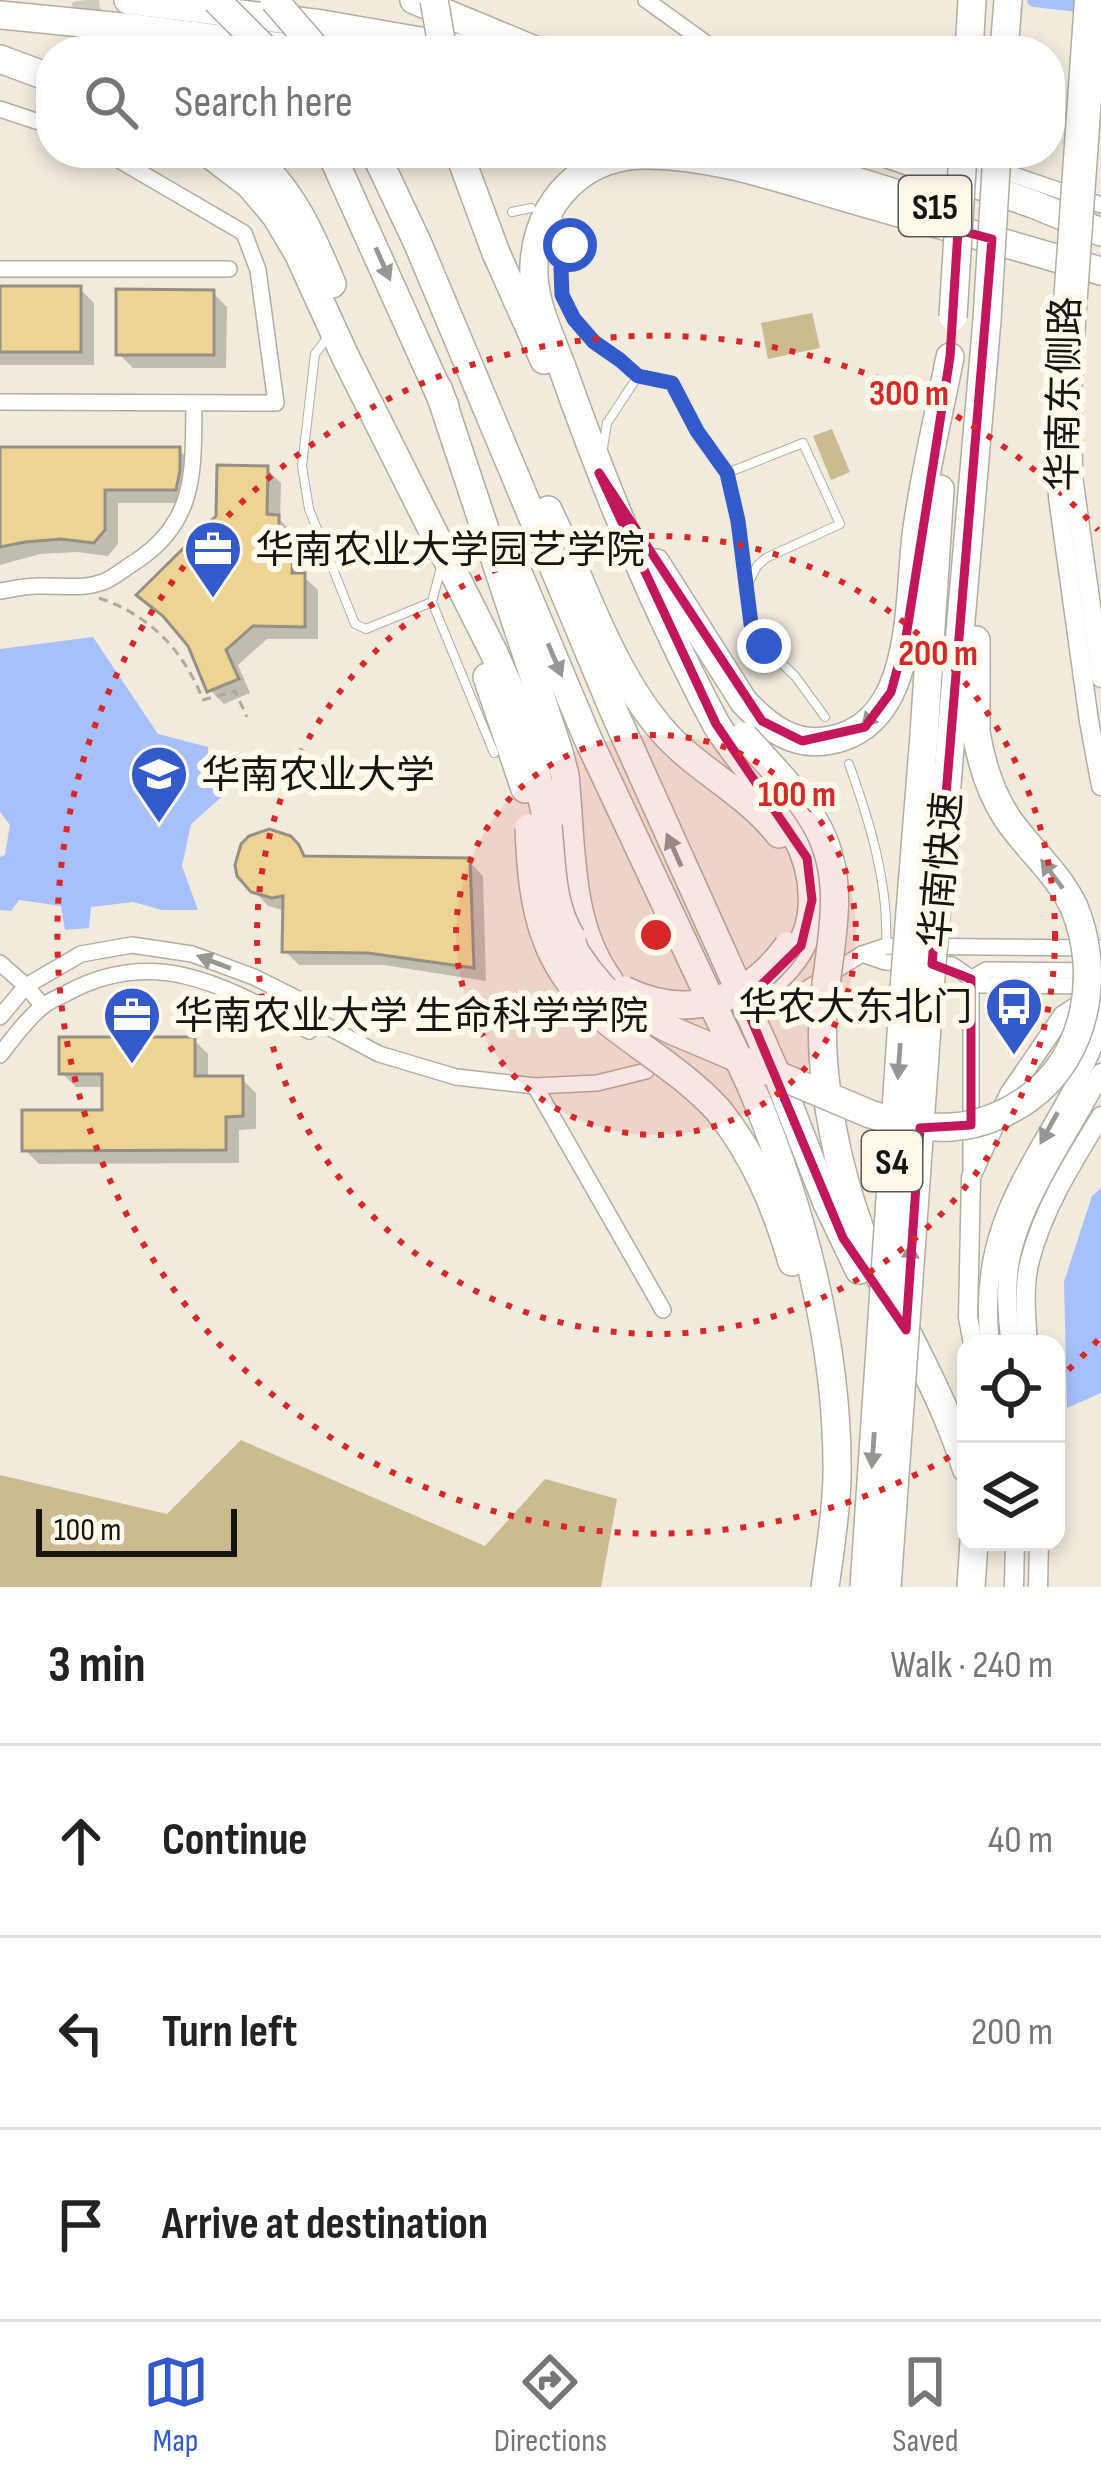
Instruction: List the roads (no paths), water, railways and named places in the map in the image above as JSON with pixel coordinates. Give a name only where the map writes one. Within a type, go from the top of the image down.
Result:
[{"type":"highway","points":[[128,0],[391,36]]},
{"type":"highway","points":[[216,0],[253,36]]},
{"type":"highway","points":[[274,0],[304,36]]},
{"type":"highway","points":[[414,0],[501,36]]},
{"type":"highway","points":[[434,0],[440,36]]},
{"type":"highway","points":[[970,36],[972,0]]},
{"type":"highway","points":[[1005,36],[1008,0]]},
{"type":"highway","points":[[0,15],[197,36]]},
{"type":"highway","points":[[0,59],[36,72]]},
{"type":"highway","points":[[228,168],[250,185],[288,233],[519,710],[531,748],[539,827],[538,915],[545,943],[573,990],[670,1065],[719,1111],[766,1186],[805,1316],[821,1436],[822,1587]]},
{"type":"highway","points":[[264,168],[304,220],[445,554]]},
{"type":"highway","points":[[338,168],[587,737],[751,1086],[795,1203],[829,1372],[837,1471],[833,1533],[822,1587]]},
{"type":"highway","points":[[382,168],[615,714],[780,1082],[843,1238],[942,1406]]},
{"type":"highway","points":[[464,168],[534,340],[702,671],[725,712],[808,812],[827,849],[836,913],[822,1036],[839,1160],[864,1241],[958,1443]]},
{"type":"highway","points":[[438,388],[559,752],[581,917],[596,962],[628,998],[651,1010],[703,1016],[750,1000],[788,967],[801,946],[810,922],[811,878],[790,822],[732,750],[701,696],[599,473],[540,304],[534,260],[537,238],[555,199],[570,182],[597,168]]},
{"type":"highway","points":[[737,168],[1101,268]]},
{"type":"highway","name":"S15","points":[[817,168],[1101,268]]},
{"type":"highway","name":"S15","points":[[929,168],[1101,232]]},
{"type":"highway","name":"华南快速","points":[[887,1587],[950,734],[950,357],[962,168]]},
{"type":"highway","points":[[539,827],[557,902],[576,953],[620,1002],[671,1030],[871,1114],[923,1128],[975,1124],[998,1116],[1038,1090],[1068,1055],[1081,1031],[1090,982],[1089,955],[1074,907],[1007,818],[986,775],[950,734],[996,168]]},
{"type":"highway","points":[[438,292],[638,698],[662,731],[772,825],[787,844],[796,869],[800,894],[788,946],[758,980],[736,993],[698,1004],[650,1000],[628,992],[599,973],[565,927]]},
{"type":"highway","points":[[599,473],[744,702],[778,733],[802,741],[845,737],[865,727],[878,713],[900,666],[917,527],[950,357]]},
{"type":"highway","name":"华南快速","points":[[864,1587],[905,975],[950,734]]},
{"type":"highway","points":[[971,1587],[973,1551]]},
{"type":"street","points":[[646,0],[696,36]]},
{"type":"street","name":"华南东侧路","points":[[1084,0],[1068,335],[1073,476],[1101,678]]},
{"type":"street","name":"华南东侧路","points":[[1099,0],[1068,335],[1054,427],[1057,481],[1101,786]]},
{"type":"street","points":[[0,109],[36,122]]},
{"type":"street","points":[[0,402],[276,403],[257,270],[244,233],[133,168]]},
{"type":"street","points":[[995,168],[1101,205]]},
{"type":"street","points":[[0,268],[229,269]]},
{"type":"street","points":[[0,591],[104,582],[144,556],[169,532],[188,501],[194,403]]},
{"type":"street","points":[[0,1017],[26,986],[81,954],[132,945],[192,953],[254,977],[320,1010],[314,1026]]},
{"type":"street","points":[[781,1005],[862,954],[886,946],[1101,948]]},
{"type":"street","points":[[862,954],[885,962],[952,964],[981,985],[1101,986]]},
{"type":"street","points":[[0,963],[43,1006]]},
{"type":"street","points":[[0,1055],[43,1006],[94,978],[134,969],[190,976],[379,1054],[456,1077],[535,1086],[597,1083],[646,1071]]},
{"type":"street","points":[[971,979],[986,970],[1101,971]]},
{"type":"street","points":[[971,979],[971,1335]]},
{"type":"street","points":[[971,1177],[1009,1094],[1063,1015],[1077,1006],[1101,1008]]},
{"type":"street","points":[[1009,1335],[992,1256],[1008,1206],[1101,1024]]},
{"type":"street","points":[[991,1335],[997,1286],[1026,1213],[1101,1073]]},
{"type":"street","points":[[535,1086],[663,1310]]},
{"type":"street","points":[[1028,1335],[1029,1261],[1054,1201],[1101,1117]]},
{"type":"street","points":[[1014,1587],[1015,1551]]},
{"type":"street","points":[[1038,1587],[1039,1551]]},
{"type":"lane","points":[[512,212],[531,208]]},
{"type":"lane","points":[[555,216],[566,228],[570,245],[561,269],[562,295],[574,319],[594,342],[638,376],[672,383],[697,431],[727,473],[751,624],[825,717]]},
{"type":"lane","points":[[325,341],[314,354],[302,466],[309,509],[355,624],[366,629],[432,602]]},
{"type":"lane","points":[[599,473],[608,423],[638,376]]},
{"type":"lane","points":[[727,473],[802,443],[840,524],[766,558],[747,586]]},
{"type":"lane","points":[[445,554],[432,602],[494,753]]},
{"type":"lane","points":[[849,764],[868,818],[887,923],[886,946]]},
{"type":"water","points":[[93,637],[158,734],[208,747],[209,783],[226,793],[191,824],[182,866],[198,910],[162,910],[133,902],[91,907],[89,928],[65,930],[61,906],[19,900],[11,911],[0,910],[0,857],[5,855],[10,825],[0,812],[0,649]]},
{"type":"water","points":[[1101,1188],[1101,1393],[1067,1408],[1064,1282],[1092,1196]]},
{"type":"waterway","points":[[1034,0],[1088,6]]},
{"type":"tunnel","points":[[85,0],[92,36]]},
{"type":"place","name":"华南农业大学园艺学院","points":[[213,600]]},
{"type":"place","name":"华南农业大学","points":[[159,825]]},
{"type":"place","name":"华农大东北门","points":[[1014,1057]]},
{"type":"place","name":"华南农业大学 生命科学学院","points":[[132,1066]]}]
